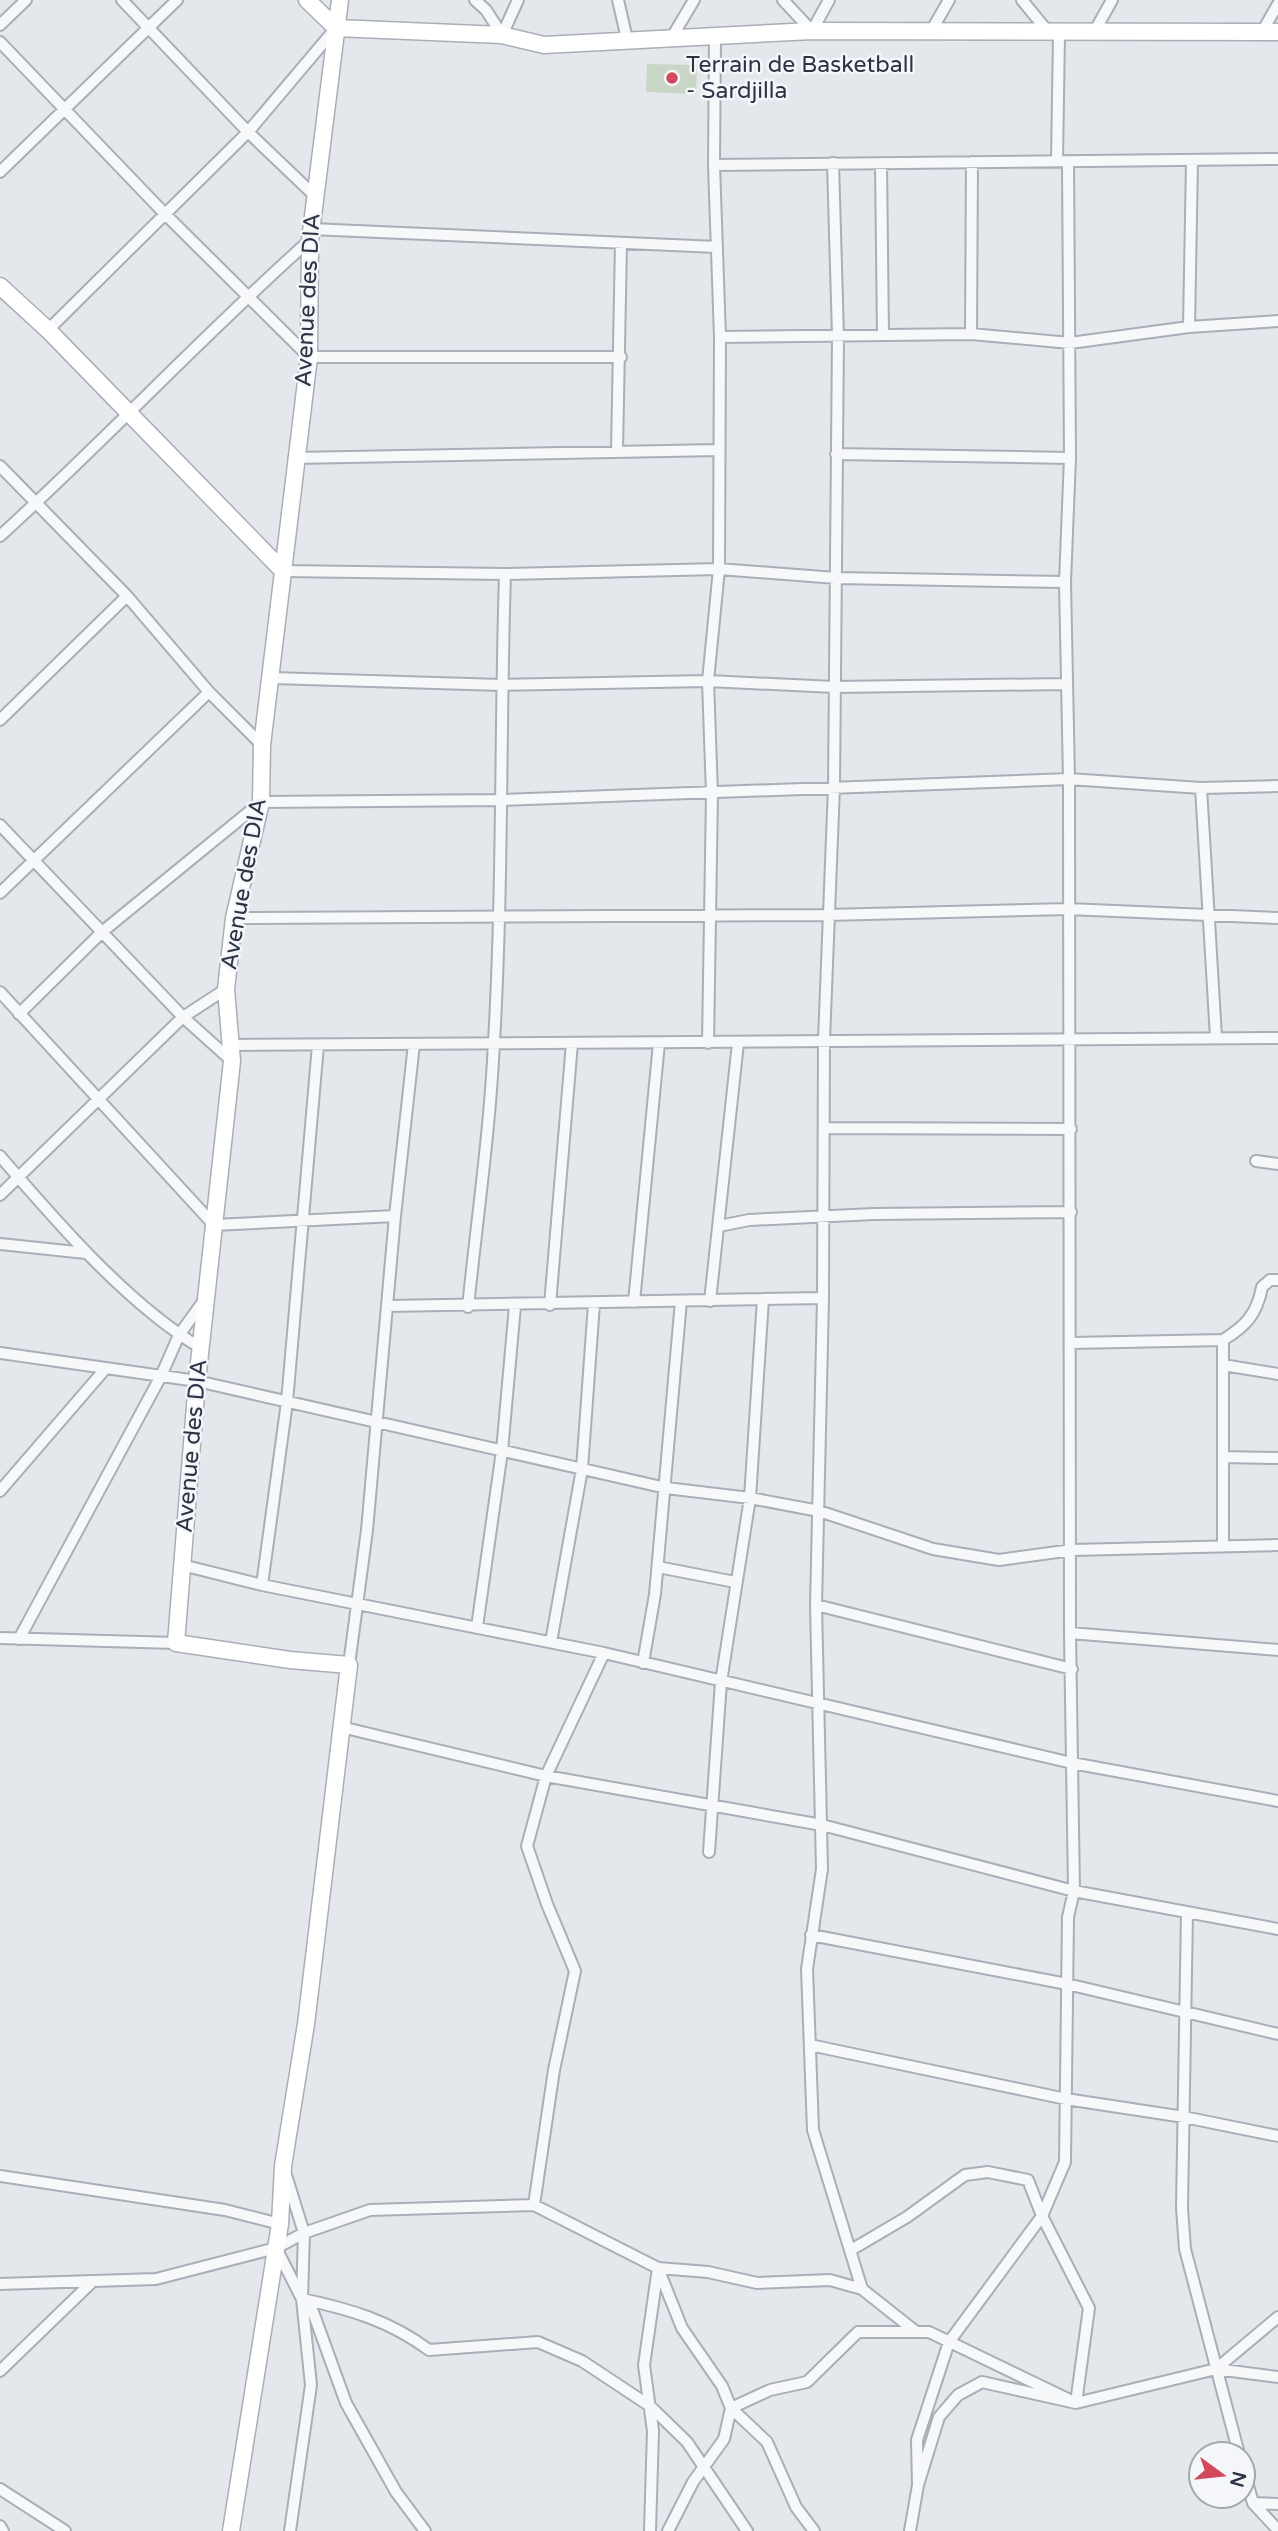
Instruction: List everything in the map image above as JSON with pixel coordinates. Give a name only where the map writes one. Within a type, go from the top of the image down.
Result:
[{"type":"street","points":[[0,25],[26,0]]},
{"type":"street","points":[[122,0],[248,132],[315,196]]},
{"type":"street","points":[[0,172],[177,0]]},
{"type":"street","points":[[307,0],[336,27],[502,35],[544,45],[812,31],[1054,34],[1270,32],[1278,4]]},
{"type":"street","name":"Avenue des DIA","points":[[176,1643],[197,1381],[232,1053],[226,989],[234,918],[261,802],[261,745],[272,678],[294,458],[309,357],[310,234],[340,0]]},
{"type":"street","points":[[475,0],[486,10],[502,35]]},
{"type":"street","points":[[502,35],[518,0]]},
{"type":"street","points":[[618,0],[627,39]]},
{"type":"street","points":[[672,37],[695,0]]},
{"type":"street","points":[[783,0],[812,31]]},
{"type":"street","points":[[812,31],[829,0]]},
{"type":"street","points":[[930,33],[949,0]]},
{"type":"street","points":[[918,2485],[917,2440],[949,2342],[1042,2216],[1065,2162],[1068,1917],[1074,1891],[1070,1633],[1069,779],[1065,582],[1070,458],[1070,343],[1054,34],[1022,0]]},
{"type":"street","points":[[1093,34],[1112,0]]},
{"type":"street","points":[[48,330],[248,132],[336,27]]},
{"type":"street","points":[[708,1043],[712,794],[708,681],[719,569],[720,337],[714,165],[715,37]]},
{"type":"street","points":[[0,41],[246,297],[309,357],[621,356]]},
{"type":"street","points":[[714,165],[1278,159]]},
{"type":"street","points":[[971,334],[972,162]]},
{"type":"street","points":[[1189,327],[1192,162]]},
{"type":"street","points":[[833,163],[838,336],[834,787],[824,1041],[823,1298],[816,1605],[822,1869],[807,1969],[813,2130],[862,2289]]},
{"type":"street","points":[[880,163],[883,335]]},
{"type":"street","points":[[0,536],[129,415],[310,234],[717,247]]},
{"type":"street","points":[[617,451],[621,356],[621,243]]},
{"type":"street","points":[[0,286],[48,330],[283,572],[505,574],[719,569],[836,578],[1065,582]]},
{"type":"street","points":[[720,337],[971,334],[1070,343],[1189,327],[1278,321]]},
{"type":"street","points":[[294,458],[718,450]]},
{"type":"street","points":[[836,454],[1070,458]]},
{"type":"street","points":[[0,466],[127,596],[209,692],[261,745]]},
{"type":"street","points":[[468,1307],[494,1044],[503,800],[501,685],[505,574]]},
{"type":"street","points":[[0,720],[127,596]]},
{"type":"street","points":[[272,678],[501,685],[708,681],[834,687],[1066,684]]},
{"type":"street","points":[[0,893],[35,863],[209,692]]},
{"type":"street","points":[[19,1014],[102,932],[261,802],[503,800],[1069,779],[1201,788],[1278,786]]},
{"type":"street","points":[[1201,788],[1216,1037]]},
{"type":"street","points":[[0,825],[183,1017],[232,1053],[318,1045],[1278,1038]]},
{"type":"street","points":[[234,918],[827,915],[1068,909],[1278,918]]},
{"type":"street","points":[[0,1195],[183,1017],[226,989]]},
{"type":"street","points":[[0,992],[214,1225],[395,1216]]},
{"type":"street","points":[[634,1303],[659,1043]]},
{"type":"street","points":[[710,1301],[738,1043]]},
{"type":"street","points":[[231,2531],[240,2459],[255,2394],[260,2332],[280,2224],[283,2165],[306,2024],[358,1604],[414,1044]]},
{"type":"street","points":[[550,1305],[572,1044]]},
{"type":"street","points":[[262,1585],[287,1402],[318,1045]]},
{"type":"street","points":[[824,1128],[1071,1129]]},
{"type":"street","points":[[0,1156],[86,1253],[179,1335],[201,1348]]},
{"type":"street","points":[[1256,1161],[1278,1164]]},
{"type":"street","points":[[719,1226],[749,1220],[822,1217],[1071,1212]]},
{"type":"street","points":[[0,1244],[86,1253]]},
{"type":"street","points":[[1071,1343],[1223,1340],[1248,1323],[1258,1307],[1262,1287],[1270,1280],[1278,1280]]},
{"type":"street","points":[[19,1639],[161,1376],[179,1335],[206,1296]]},
{"type":"street","points":[[388,1306],[468,1307],[823,1298]]},
{"type":"street","points":[[709,1852],[721,1682],[750,1498],[763,1299]]},
{"type":"street","points":[[643,1663],[666,1488],[681,1301]]},
{"type":"street","points":[[551,1642],[582,1469],[594,1304]]},
{"type":"street","points":[[477,1627],[502,1451],[515,1306]]},
{"type":"street","points":[[1223,1340],[1223,1544]]},
{"type":"street","points":[[0,1353],[197,1381],[666,1488],[750,1498],[818,1511],[933,1549],[999,1560],[1072,1550],[1223,1544],[1278,1545]]},
{"type":"street","points":[[1223,1365],[1278,1374]]},
{"type":"street","points":[[0,1491],[106,1368]]},
{"type":"street","points":[[1223,1457],[1278,1458]]},
{"type":"street","points":[[182,1565],[262,1585],[604,1653],[1072,1763],[1278,1801]]},
{"type":"street","points":[[657,1567],[735,1582]]},
{"type":"street","points":[[816,1605],[1072,1669]]},
{"type":"street","points":[[1070,1633],[1278,1650]]},
{"type":"street","points":[[0,1638],[176,1643],[290,1660],[349,1665]]},
{"type":"street","points":[[534,2205],[554,2070],[575,1971],[547,1904],[527,1846],[546,1776],[604,1653]]},
{"type":"street","points":[[341,1727],[546,1776],[822,1825],[1074,1891],[1278,1929]]},
{"type":"street","points":[[1187,1912],[1182,2208],[1185,2249],[1235,2440]]},
{"type":"street","points":[[811,1935],[1067,1984],[1278,2034]]},
{"type":"street","points":[[810,2045],[1066,2099],[1184,2117],[1278,2136]]},
{"type":"street","points":[[283,2165],[304,2233],[303,2299],[312,2385],[290,2531]]},
{"type":"street","points":[[851,2250],[907,2217],[965,2175],[988,2172],[1028,2180],[1042,2216],[1089,2308],[1076,2403]]},
{"type":"street","points":[[0,2176],[226,2210],[280,2224]]},
{"type":"street","points":[[0,2284],[156,2279],[276,2248],[304,2233],[370,2210],[534,2205],[658,2268],[708,2272],[757,2283],[830,2280],[862,2289],[915,2331]]},
{"type":"street","points":[[276,2248],[303,2299],[313,2312],[346,2403],[396,2492],[425,2531]]},
{"type":"street","points":[[650,2531],[653,2431],[644,2365],[658,2268]]},
{"type":"street","points":[[658,2268],[682,2328],[722,2386],[731,2408],[767,2442],[796,2507],[814,2531]]},
{"type":"street","points":[[0,2371],[92,2282]]},
{"type":"street","points":[[303,2299],[347,2308],[401,2329],[429,2350],[538,2342],[582,2361],[650,2406],[687,2442],[747,2531]]},
{"type":"street","points":[[1216,2369],[1278,2317]]},
{"type":"street","points":[[731,2408],[770,2390],[807,2382],[858,2332],[915,2331],[929,2332],[1076,2403]]},
{"type":"street","points":[[910,2531],[918,2485],[940,2417],[958,2395],[982,2382],[1076,2403],[1216,2369],[1278,2377]]},
{"type":"street","points":[[668,2531],[703,2469],[724,2439],[731,2408]]},
{"type":"street","points":[[0,2489],[65,2531]]},
{"type":"street","points":[[1257,2503],[1278,2504]]},
{"type":"street","points":[[1257,2507],[1278,2530]]},
{"type":"street","points":[[0,2526],[3,2531]]},
{"type":"green space","name":"Terrain de Basketball - Sardjilla","points":[[647,64],[697,65],[696,94],[646,92]]},
{"type":"place","name":"Terrain de Basketball - Sardjilla","points":[[672,78]]}]
